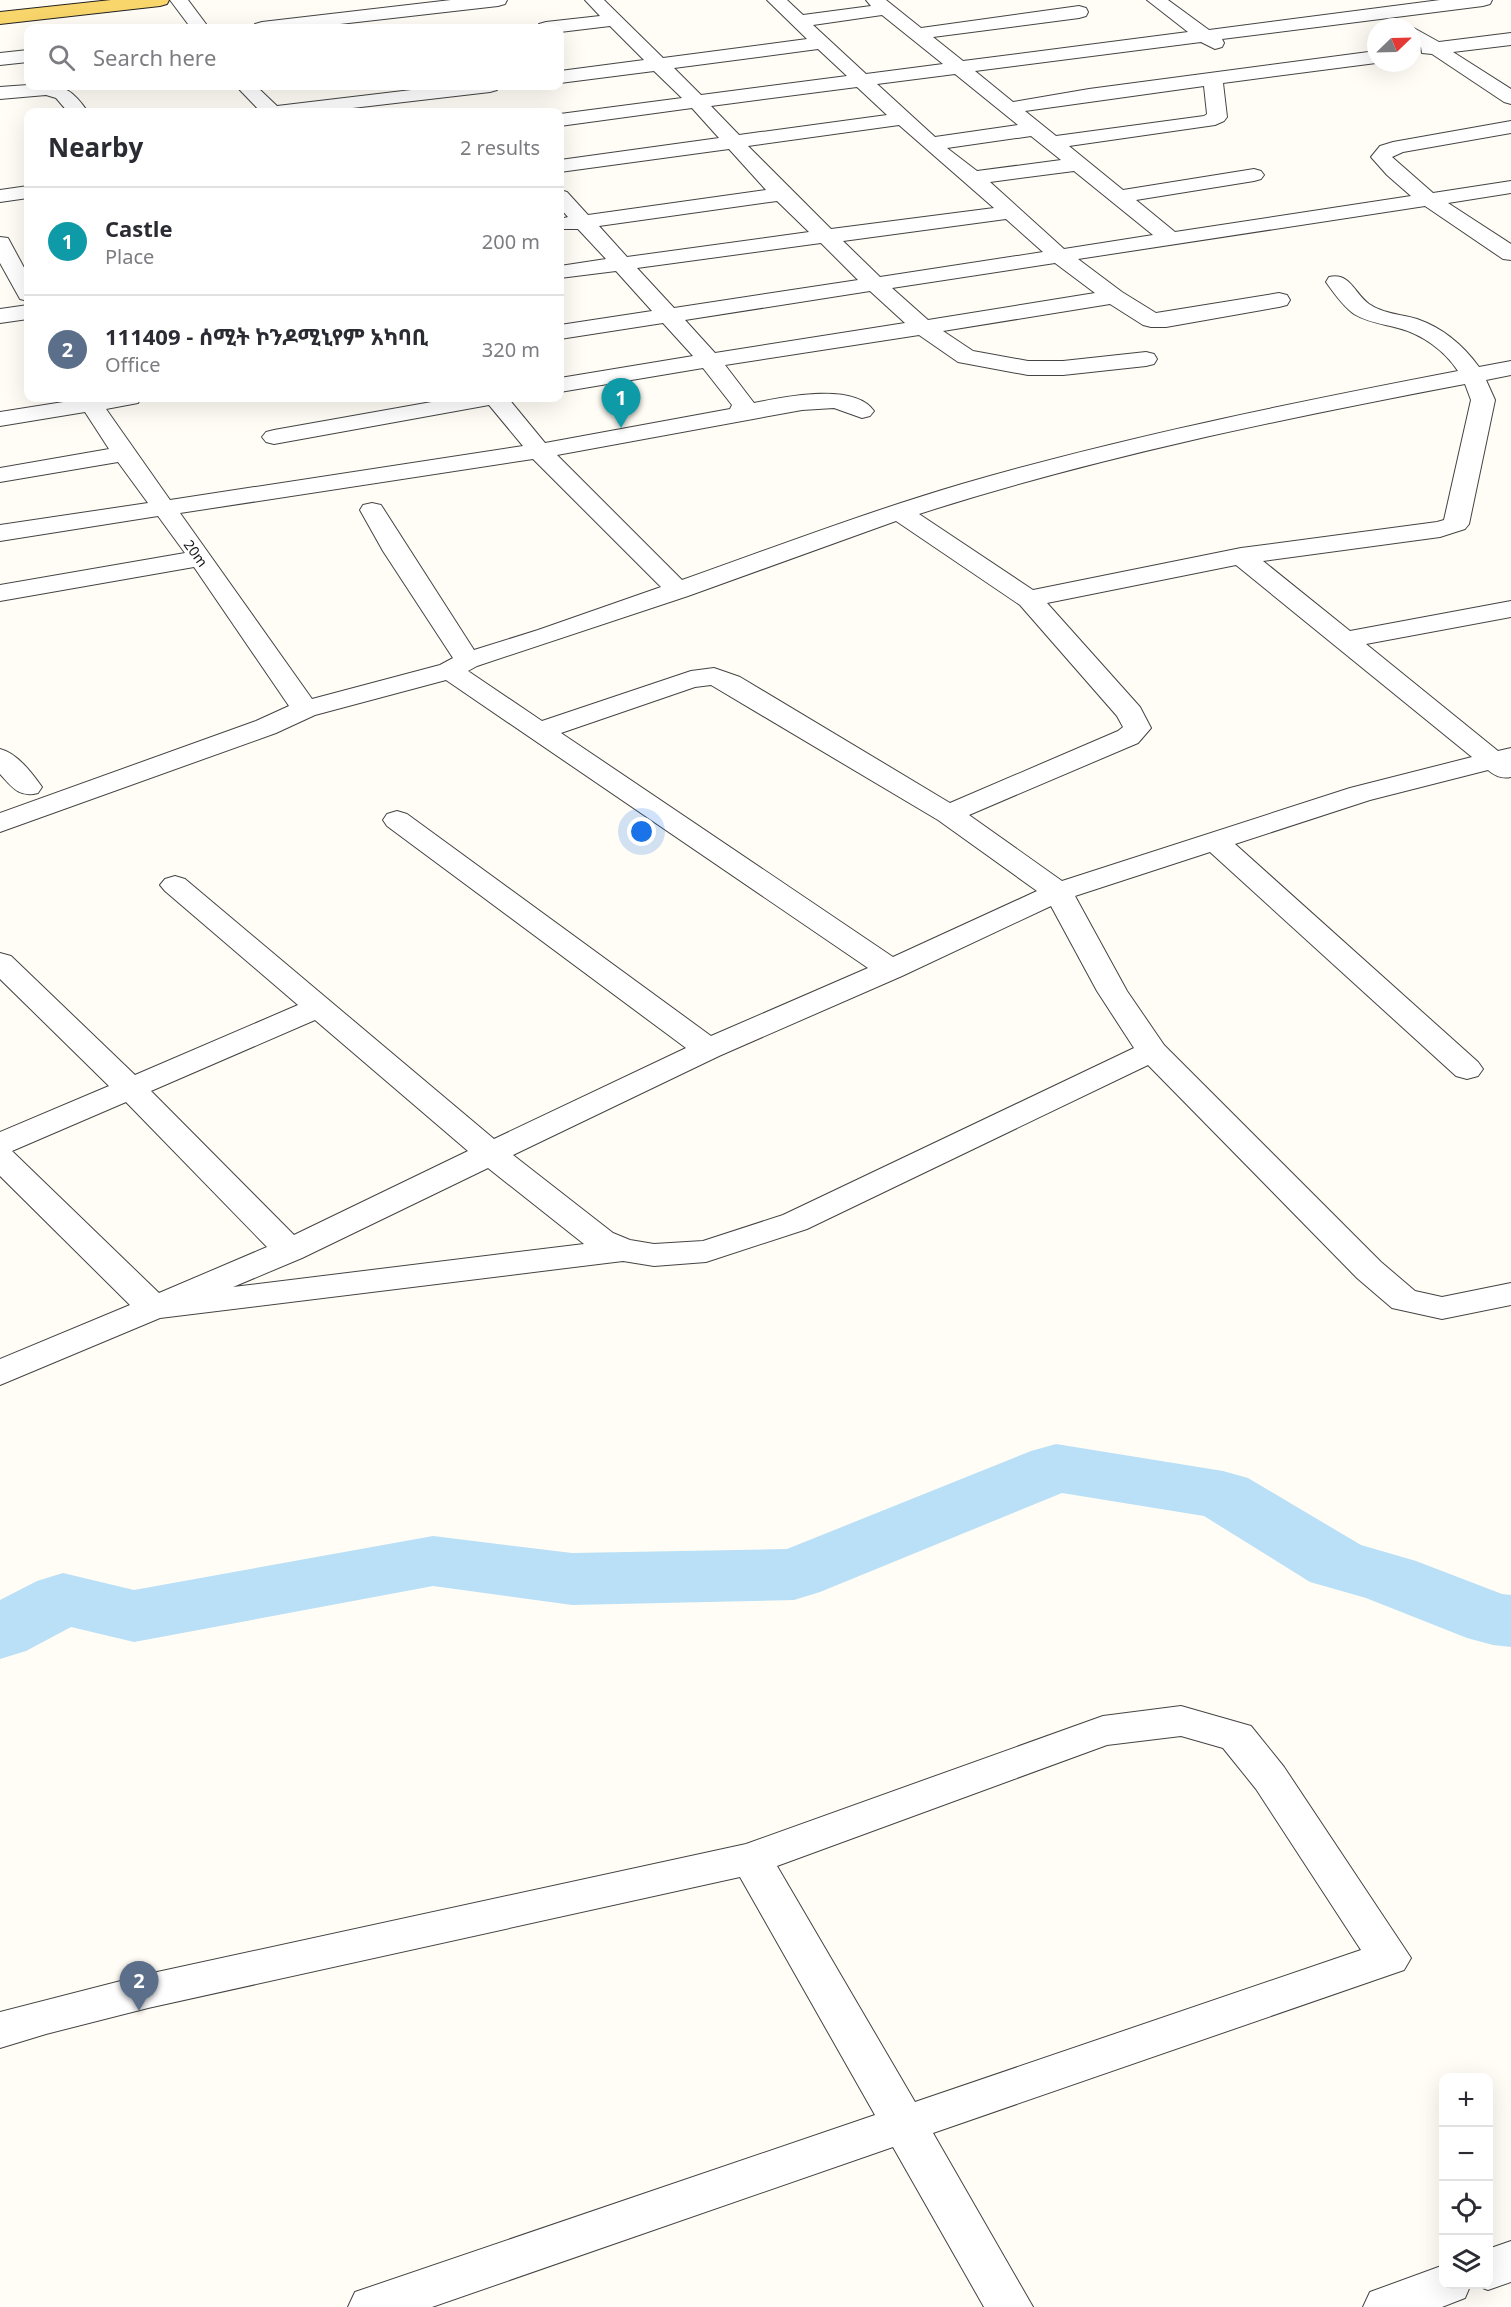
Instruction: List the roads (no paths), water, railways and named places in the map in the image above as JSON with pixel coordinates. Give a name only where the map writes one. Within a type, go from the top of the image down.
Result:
[{"type":"main road","points":[[0,18],[110,3],[160,0]]},
{"type":"street","points":[[179,0],[198,24]]},
{"type":"street","points":[[288,24],[405,6],[498,0]]},
{"type":"street","points":[[594,0],[697,102],[732,143],[776,188],[875,284],[925,328],[966,357],[1002,364],[1063,368],[1146,359]]},
{"type":"street","points":[[776,0],[902,119],[973,178],[1008,212],[1114,297],[1151,320],[1166,320],[1279,300]]},
{"type":"street","points":[[1064,0],[1173,83]]},
{"type":"street","points":[[1158,2],[1188,0]]},
{"type":"street","points":[[1356,0],[1385,18]]},
{"type":"street","points":[[564,119],[1483,0]]},
{"type":"street","points":[[1158,2],[1257,74]]},
{"type":"street","points":[[799,21],[883,3],[955,67],[1010,108],[1170,238]]},
{"type":"street","points":[[405,6],[420,24]]},
{"type":"street","points":[[916,34],[1079,12]]},
{"type":"street","points":[[564,27],[618,24]]},
{"type":"street","points":[[564,35],[618,24]]},
{"type":"street","points":[[1421,38],[1511,98]]},
{"type":"street","points":[[1421,51],[1511,39]]},
{"type":"street","points":[[564,77],[823,43]]},
{"type":"street","points":[[0,59],[24,56]]},
{"type":"street","points":[[1010,108],[1173,83],[1213,80],[1367,58]]},
{"type":"street","points":[[973,178],[1065,153],[1208,121],[1217,117],[1213,80]]},
{"type":"street","points":[[0,93],[35,90]]},
{"type":"street","points":[[50,90],[63,94],[75,108]]},
{"type":"street","points":[[249,90],[268,108]]},
{"type":"street","points":[[304,108],[445,90]]},
{"type":"street","points":[[471,90],[483,104]]},
{"type":"street","points":[[564,165],[902,119]]},
{"type":"street","points":[[1511,127],[1387,150],[1381,157],[1392,170],[1432,200],[1511,254]]},
{"type":"street","points":[[930,144],[1034,129]]},
{"type":"street","points":[[1065,153],[1167,138]]},
{"type":"street","points":[[1118,197],[1254,175]]},
{"type":"street","points":[[564,331],[1511,187]]},
{"type":"street","points":[[567,214],[776,188]]},
{"type":"street","points":[[0,196],[24,193]]},
{"type":"street","points":[[564,271],[1008,212]]},
{"type":"street","points":[[567,214],[621,263],[708,359],[744,405],[740,412]]},
{"type":"street","points":[[0,243],[24,287]]},
{"type":"street","points":[[1029,599],[1241,556],[1440,529],[1456,524],[1483,400],[1473,376],[1458,354],[1433,335],[1410,324],[1377,316],[1360,308],[1337,282]]},
{"type":"street","points":[[564,384],[708,359],[925,328],[1114,297]]},
{"type":"street","points":[[0,316],[24,313]]},
{"type":"street","points":[[0,823],[266,727],[305,709],[459,665],[547,636],[899,512],[971,489],[1117,451],[1349,399],[1511,368]]},
{"type":"street","points":[[0,419],[84,402]]},
{"type":"street","name":"20m","points":[[90,402],[305,709]]},
{"type":"street","points":[[274,437],[468,402]]},
{"type":"street","points":[[499,402],[538,451],[679,591]]},
{"type":"street","points":[[0,533],[538,451],[723,418],[740,412],[820,402],[845,403],[862,411]]},
{"type":"street","points":[[0,475],[124,454]]},
{"type":"street","points":[[372,510],[459,665],[540,731],[891,969]]},
{"type":"street","points":[[899,512],[1029,599],[1130,713],[1137,728],[1128,737],[948,814]]},
{"type":"street","points":[[1241,556],[1506,763]]},
{"type":"street","points":[[0,593],[201,558]]},
{"type":"street","points":[[1346,640],[1511,609]]},
{"type":"street","points":[[540,731],[691,679],[714,676],[730,682],[948,814],[1058,892],[1112,991],[1152,1051],[1369,1270],[1404,1300],[1442,1308],[1511,1294]]},
{"type":"street","points":[[0,757],[28,787]]},
{"type":"street","points":[[0,1373],[290,1250],[708,1049],[891,969],[1058,892],[1360,794],[1506,763]]},
{"type":"street","points":[[397,820],[708,1049]]},
{"type":"street","points":[[1214,840],[1467,1069]]},
{"type":"street","points":[[175,885],[490,1153],[601,1240],[623,1250],[654,1255],[706,1251],[795,1222],[1152,1051]]},
{"type":"street","points":[[0,962],[130,1088],[290,1250]]},
{"type":"street","points":[[0,1144],[320,1007]]},
{"type":"street","points":[[0,1157],[154,1308]]},
{"type":"street","points":[[154,1308],[623,1250]]},
{"type":"street","points":[[0,2030],[46,2016],[148,1991],[751,1859],[1103,1731],[1181,1721],[1237,1737],[1269,1778],[1389,1958],[372,2307]]},
{"type":"street","points":[[751,1859],[1010,2307]]},
{"type":"street","points":[[1493,2268],[1511,2261]]},
{"type":"street","points":[[1387,2307],[1439,2287]]},
{"type":"waterway","points":[[0,1632],[63,1599],[134,1616],[433,1561],[572,1579],[794,1574],[1056,1468],[1223,1495],[1336,1564],[1390,1579],[1493,1619],[1511,1621]]},
{"type":"place","name":"Castle","points":[[621,428]]},
{"type":"place","name":"111409 - ሰሚት ኮንዶሚኒየም አካባቢ","points":[[139,2011]]}]
